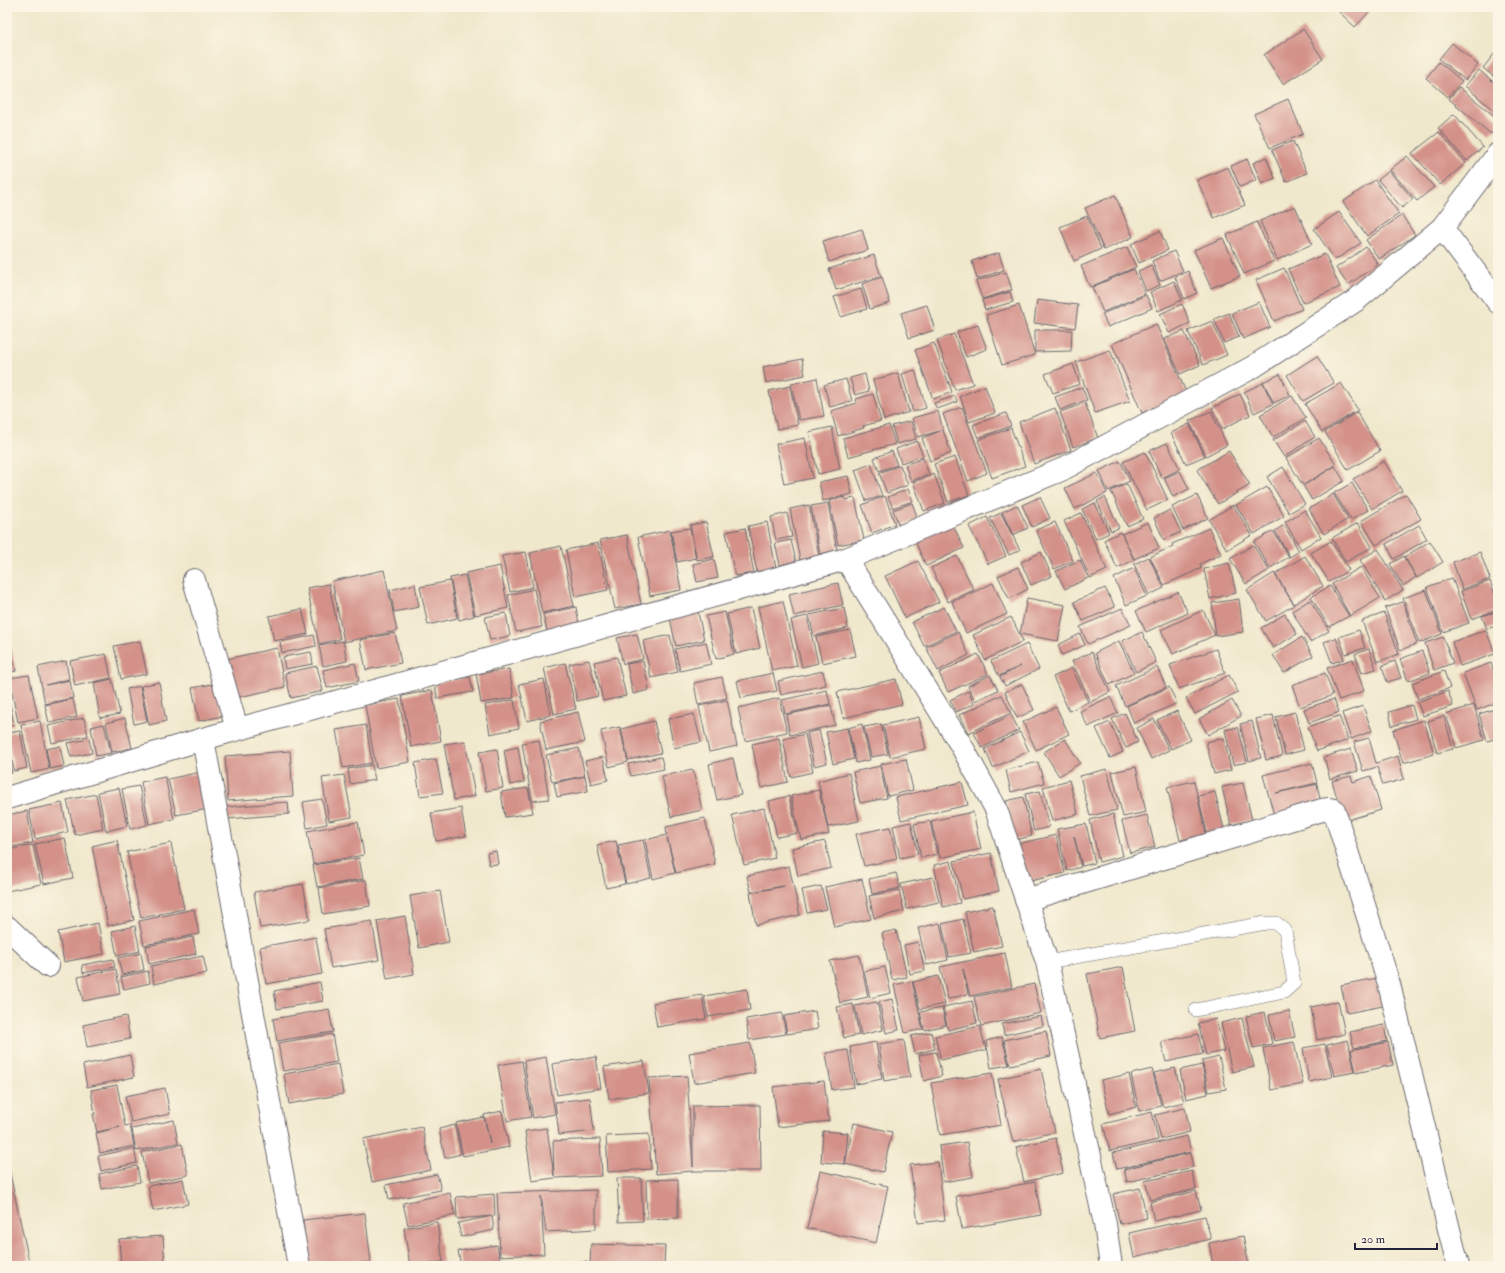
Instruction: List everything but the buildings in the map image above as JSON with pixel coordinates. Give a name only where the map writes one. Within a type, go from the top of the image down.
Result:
[{"type":"street","points":[[7,798],[237,729],[846,559],[1061,470],[1253,367],[1355,301],[1442,228],[1498,154]]},
{"type":"street","points":[[1442,228],[1498,302]]},
{"type":"street","points":[[846,559],[961,745],[996,810],[1047,962],[1105,1224],[1111,1266]]},
{"type":"street","points":[[194,580],[237,729]]},
{"type":"street","points":[[203,739],[299,1266]]},
{"type":"street","points":[[1026,900],[1322,810],[1329,808],[1334,810],[1389,984],[1458,1266]]},
{"type":"street","points":[[7,927],[48,966]]},
{"type":"lane","points":[[1047,962],[1266,923],[1276,923],[1285,930],[1294,983],[1290,988],[1284,992],[1196,1010]]}]
